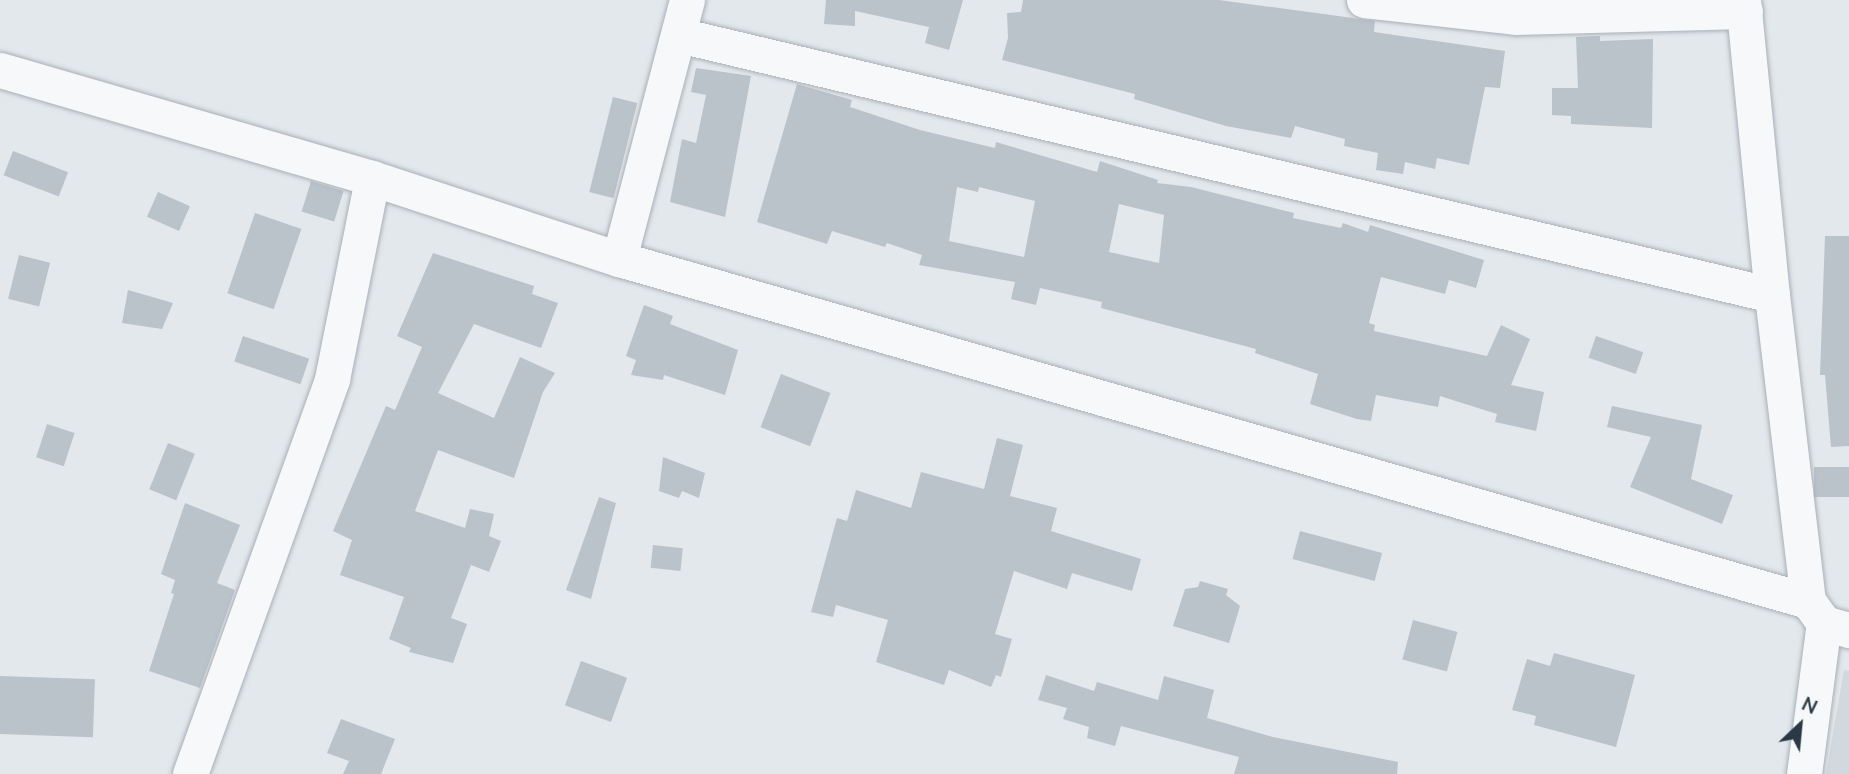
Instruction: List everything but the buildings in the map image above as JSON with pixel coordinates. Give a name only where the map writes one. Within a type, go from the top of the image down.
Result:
[{"type":"street","points":[[619,259],[687,0]]},
{"type":"street","points":[[1364,0],[1515,17],[1744,6],[1772,295],[1827,618],[1804,774]]},
{"type":"street","points":[[679,34],[1772,295]]},
{"type":"street","points":[[0,70],[372,178],[619,259],[1827,618]]},
{"type":"street","points":[[190,774],[332,379],[372,178]]},
{"type":"shaded area","points":[[1844,670],[1849,671],[1849,774],[1826,774]]}]
